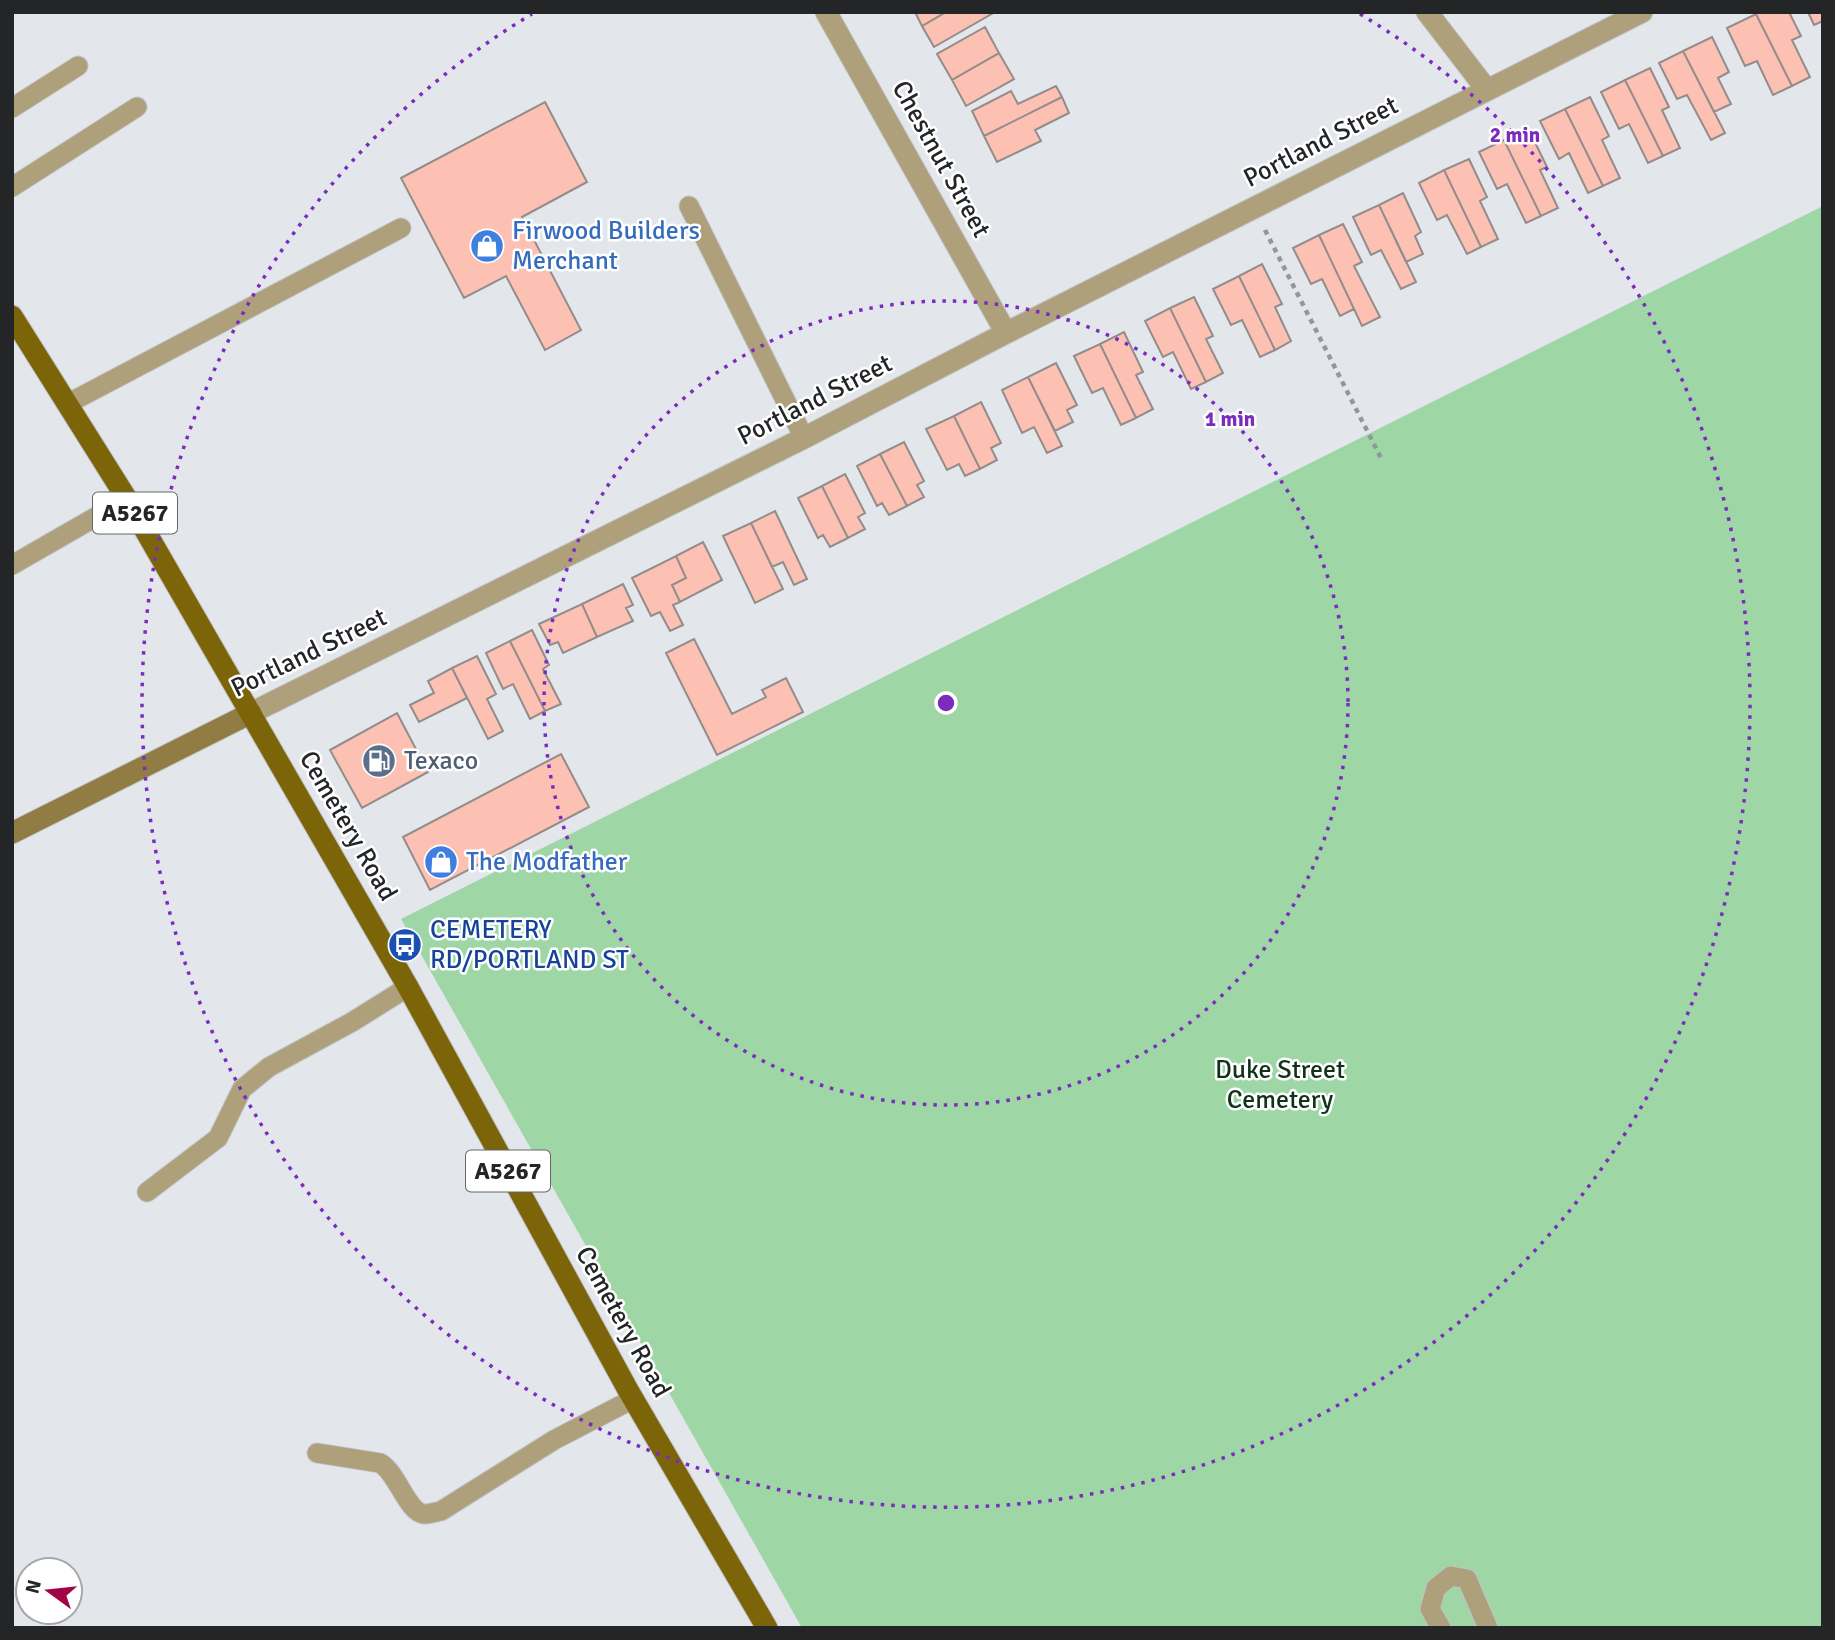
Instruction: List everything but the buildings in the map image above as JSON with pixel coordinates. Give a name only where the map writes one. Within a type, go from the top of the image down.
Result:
[{"type":"main road","name":"Cemetery Road","points":[[12,316],[127,499],[251,713],[408,987],[633,1399],[767,1628]]},
{"type":"street","name":"Chestnut Street","points":[[826,12],[1006,333]]},
{"type":"street","points":[[1427,12],[1487,90]]},
{"type":"street","name":"Portland Street","points":[[12,834],[804,438],[1642,12]]},
{"type":"lane","points":[[12,108],[78,66]]},
{"type":"lane","points":[[12,187],[137,107]]},
{"type":"lane","points":[[689,206],[804,438]]},
{"type":"lane","points":[[67,404],[401,228]]},
{"type":"lane","points":[[12,565],[127,499]]},
{"type":"lane","points":[[147,1192],[218,1139],[242,1089],[270,1067],[352,1022],[408,987]]},
{"type":"lane","points":[[317,1453],[380,1463],[388,1467],[415,1511],[424,1514],[441,1511],[554,1440],[633,1399]]},
{"type":"lane","points":[[1441,1628],[1430,1609],[1436,1588],[1451,1576],[1467,1579],[1488,1628]]},
{"type":"path","points":[[1253,208],[1382,460]]},
{"type":"green space","name":"Duke Street Cemetery","points":[[1823,206],[1823,1628],[802,1628],[401,919]]},
{"type":"place","name":"Firwood Builders Merchant","points":[[487,246]]},
{"type":"place","name":"Texaco","points":[[379,761]]},
{"type":"place","name":"The Modfather","points":[[441,862]]},
{"type":"place","name":"CEMETERY RD/PORTLAND ST","points":[[405,945]]}]
